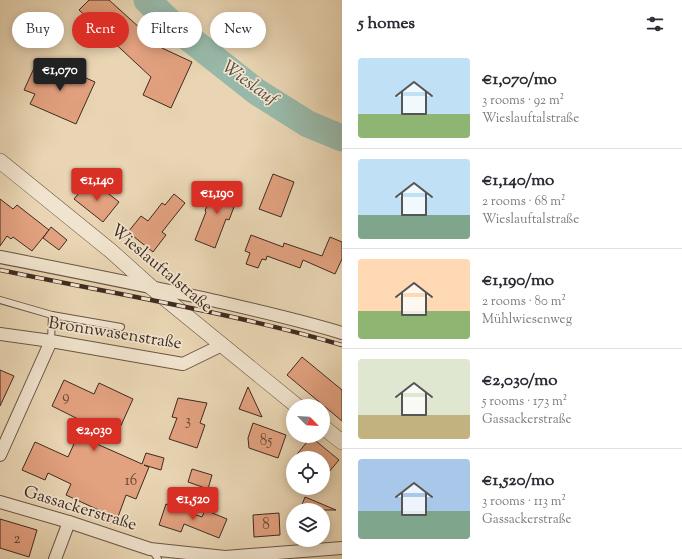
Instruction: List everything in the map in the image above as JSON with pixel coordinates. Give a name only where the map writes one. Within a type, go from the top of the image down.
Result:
[{"type":"street","name":"Wieslauftalstraße","points":[[0,161],[111,251],[151,287],[289,399]]},
{"type":"street","points":[[0,257],[249,308],[342,333]]},
{"type":"street","name":"Bronnwasenstraße","points":[[0,334],[51,341],[183,364],[222,344]]},
{"type":"street","points":[[0,456],[51,341]]},
{"type":"street","points":[[330,433],[342,442]]},
{"type":"street","name":"Gassackerstraße","points":[[0,502],[150,548],[226,558],[317,552],[342,548]]},
{"type":"street","points":[[55,559],[69,522]]},
{"type":"lane","points":[[0,300],[52,314],[121,328]]},
{"type":"lane","points":[[51,341],[52,314]]},
{"type":"lane","points":[[150,548],[158,559]]},
{"type":"building","points":[[89,0],[109,0],[122,12],[81,12],[79,10]]},
{"type":"building","points":[[129,18],[137,25],[137,48],[162,48],[192,62],[171,108],[143,95],[151,77],[120,48],[129,48]]},
{"type":"building","points":[[54,64],[95,82],[76,124],[30,104],[35,94],[24,90],[35,66],[50,73]]},
{"type":"building","points":[[273,174],[294,182],[281,217],[259,209]]},
{"type":"building","points":[[88,182],[101,192],[104,190],[119,202],[103,222],[74,199]]},
{"type":"building","points":[[215,184],[239,194],[229,220],[226,219],[215,248],[195,240]]},
{"type":"building","points":[[174,194],[185,203],[162,232],[166,235],[153,252],[128,232],[141,216],[148,221],[162,203],[165,205]]},
{"type":"building","points":[[0,199],[13,209],[17,205],[49,230],[32,251],[13,237],[11,239],[7,236],[0,246]]},
{"type":"building","points":[[51,227],[67,240],[59,250],[43,238]]},
{"type":"building","points":[[251,235],[283,247],[284,243],[322,256],[330,237],[342,242],[342,259],[335,274],[303,260],[300,268],[267,256],[266,260],[262,259],[258,268],[246,264],[250,253],[245,251]]},
{"type":"building","points":[[302,357],[342,390],[342,421],[330,411],[330,399],[316,399],[287,375]]},
{"type":"building","points":[[0,370],[14,376],[0,406]]},
{"type":"building","points":[[64,380],[94,394],[99,383],[133,399],[118,432],[97,444],[142,464],[146,453],[164,458],[161,470],[144,465],[149,467],[136,499],[126,495],[115,525],[100,519],[103,512],[66,495],[71,484],[48,473],[45,480],[22,470],[35,442],[68,457],[84,422],[52,406]]},
{"type":"building","points":[[248,387],[262,417],[239,409]]},
{"type":"building","points":[[178,398],[207,403],[200,423],[205,425],[197,448],[169,439],[177,418],[172,417]]},
{"type":"building","points":[[253,423],[286,435],[278,458],[249,448],[248,438]]},
{"type":"building","points":[[306,443],[318,443],[328,451],[300,451]]},
{"type":"building","points":[[330,453],[339,460],[330,471]]},
{"type":"building","points":[[192,469],[212,475],[208,489],[188,482]]},
{"type":"building","points":[[305,497],[319,503],[303,503]]},
{"type":"building","points":[[166,504],[202,517],[205,510],[227,519],[219,538],[184,524],[181,532],[159,525]]},
{"type":"building","points":[[279,513],[280,535],[254,537],[253,515]]},
{"type":"building","points":[[0,519],[37,530],[29,557],[0,548]]},
{"type":"waterway","name":"Wieslauf","points":[[147,0],[176,28],[257,92],[308,124],[342,138]]},
{"type":"railway","points":[[0,270],[215,313],[300,333],[342,345]]}]
